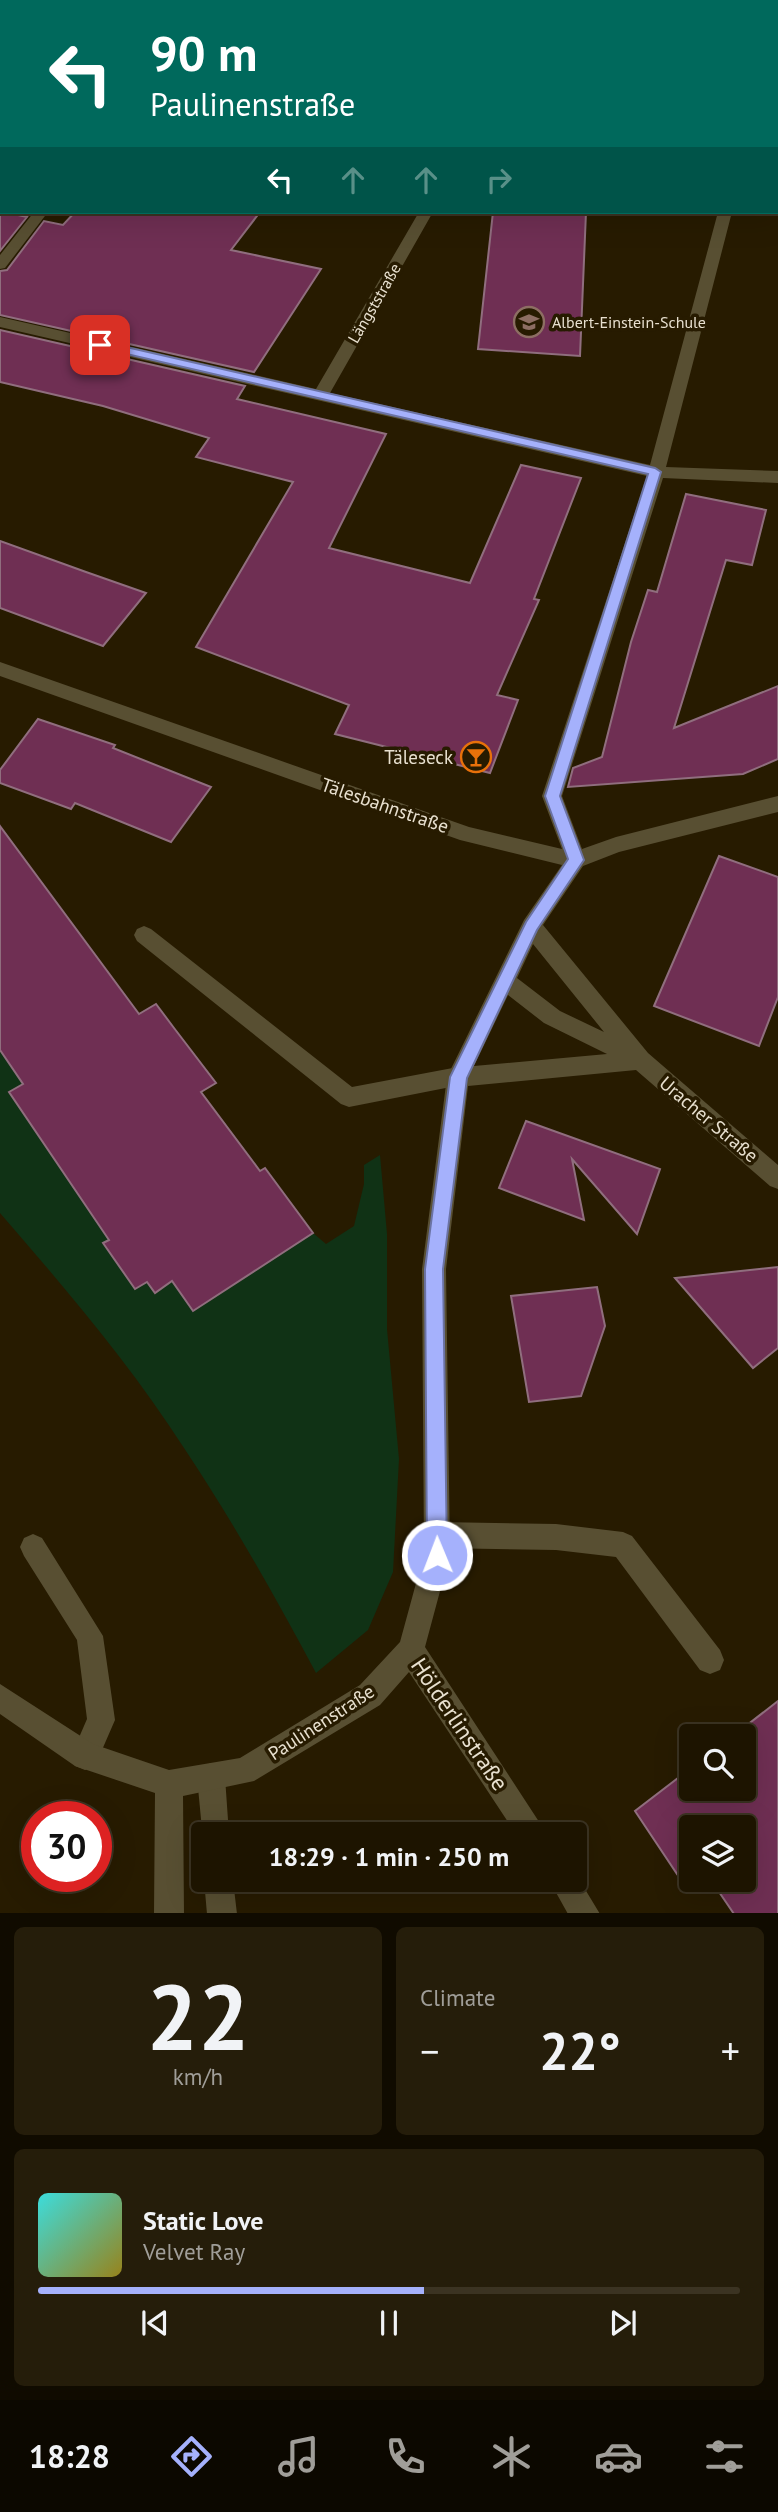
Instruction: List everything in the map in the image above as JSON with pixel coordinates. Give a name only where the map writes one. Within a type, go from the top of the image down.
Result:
[{"type":"street","points":[[0,265],[39,214]]},
{"type":"street","name":"Längststraße","points":[[321,395],[425,214]]},
{"type":"street","points":[[724,214],[655,472],[552,796],[576,860],[616,845],[778,803]]},
{"type":"street","points":[[0,322],[655,472],[778,477]]},
{"type":"street","name":"Tälesbahnstraße","points":[[0,669],[467,834],[576,860]]},
{"type":"street","name":"Paulinenstraße","points":[[0,1699],[85,1756],[169,1784],[244,1772],[370,1695],[411,1650],[437,1555],[434,1269],[458,1077],[531,926],[576,860]]},
{"type":"street","name":"Uracher Straße","points":[[531,926],[640,1059],[778,1179]]},
{"type":"street","points":[[144,935],[349,1097],[458,1077],[640,1059]]},
{"type":"street","name":"Uracher Straße","points":[[505,981],[552,1017],[640,1059]]},
{"type":"street","points":[[437,1535],[556,1538],[624,1545],[710,1660]]},
{"type":"street","points":[[33,1547],[90,1636],[101,1720],[85,1756]]},
{"type":"street","name":"Hölderlinstraße","points":[[411,1650],[525,1822]]},
{"type":"street","points":[[211,1777],[214,1822]]},
{"type":"street","points":[[169,1784],[169,1913]]},
{"type":"street","points":[[220,1892],[222,1913]]},
{"type":"street","points":[[571,1892],[585,1913]]},
{"type":"green space","points":[[0,1050],[23,1084],[9,1093],[72,1184],[124,1230],[104,1244],[135,1289],[147,1282],[155,1293],[172,1281],[193,1311],[313,1233],[326,1244],[354,1226],[364,1184],[364,1165],[380,1155],[387,1234],[387,1329],[399,1459],[393,1572],[368,1630],[316,1673],[236,1531],[142,1386],[0,1213]]},
{"type":"building","points":[[0,214],[27,217],[0,251]]},
{"type":"building","points":[[73,214],[258,214],[231,250],[321,269],[254,372],[0,315],[0,271],[7,270],[44,221],[63,225]]},
{"type":"building","points":[[493,214],[586,214],[580,356],[478,349]]},
{"type":"building","points":[[0,330],[245,386],[237,399],[386,434],[329,548],[470,583],[521,465],[581,478],[534,599],[539,600],[497,695],[518,700],[490,773],[335,734],[349,705],[196,647],[293,482],[196,457],[209,438],[103,406],[0,382]]},
{"type":"building","points":[[686,494],[766,510],[752,565],[726,560],[674,728],[778,686],[778,759],[743,774],[568,787],[573,768],[602,757],[631,642],[648,590],[657,592]]},
{"type":"building","points":[[0,541],[146,593],[103,646],[0,608]]},
{"type":"building","points":[[38,719],[115,745],[113,748],[211,787],[171,842],[75,803],[71,809],[0,783],[0,770]]},
{"type":"building","points":[[0,826],[139,1014],[156,1004],[216,1083],[201,1092],[260,1171],[265,1168],[313,1233],[193,1311],[172,1281],[155,1293],[147,1282],[135,1289],[103,1243],[109,1240],[9,1092],[23,1084],[0,1050]]},
{"type":"building","points":[[719,856],[778,877],[778,997],[759,1046],[654,1006]]},
{"type":"building","points":[[526,1121],[660,1169],[637,1234],[572,1159],[584,1220],[499,1188]]},
{"type":"building","points":[[778,1267],[778,1348],[753,1368],[675,1278]]},
{"type":"building","points":[[597,1287],[605,1326],[581,1396],[529,1402],[511,1296]]},
{"type":"building","points":[[778,1701],[778,1913],[733,1913],[719,1892],[756,1892],[756,1815],[679,1815],[677,1874],[635,1811],[679,1777],[679,1801],[756,1801],[756,1724],[748,1724]]},
{"type":"place","name":"Albert-Einstein-Schule","points":[[529,322]]},
{"type":"place","name":"Täleseck","points":[[476,757]]},
{"type":"route","points":[[100,345],[655,472],[552,796],[576,860],[531,926],[458,1077],[434,1269],[437,1555]]}]
